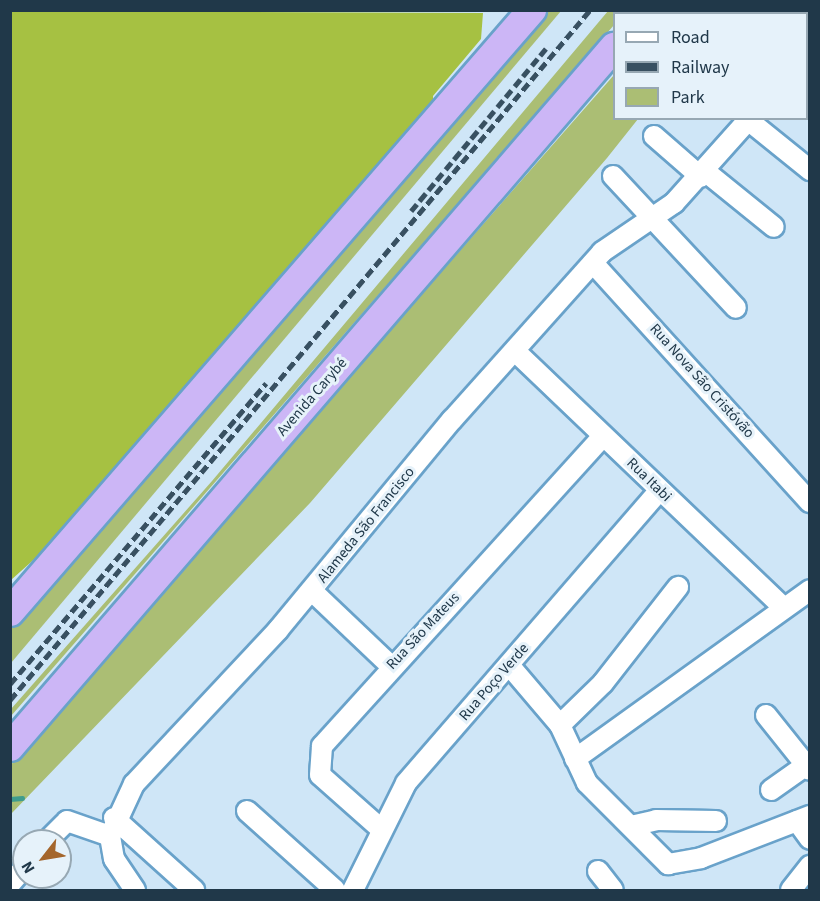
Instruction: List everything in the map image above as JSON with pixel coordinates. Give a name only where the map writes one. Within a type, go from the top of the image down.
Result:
[{"type":"highway","points":[[10,612],[532,10]]},
{"type":"highway","name":"Avenida Carybé","points":[[10,747],[613,49]]},
{"type":"street","points":[[742,122],[810,170]]},
{"type":"street","name":"Alameda São Francisco","points":[[112,827],[134,784],[312,591],[593,262],[610,244],[654,215],[704,175],[742,122]]},
{"type":"street","points":[[654,136],[774,227]]},
{"type":"street","points":[[613,176],[654,215],[736,308]]},
{"type":"street","name":"Rua Nova São Cristóvão","points":[[593,262],[810,502]]},
{"type":"street","name":"Rua Itabi","points":[[515,351],[784,609]]},
{"type":"street","name":"Rua São Mateus","points":[[381,829],[320,775],[317,759],[332,732],[603,436]]},
{"type":"street","name":"Rua Poço Verde","points":[[350,890],[406,783],[659,491]]},
{"type":"street","points":[[560,725],[603,683],[678,587]]},
{"type":"street","points":[[575,759],[810,590]]},
{"type":"street","points":[[312,591],[391,666]]},
{"type":"street","points":[[509,665],[560,725],[575,759],[595,792],[675,865],[803,818],[810,839]]},
{"type":"street","points":[[766,715],[807,762],[771,790]]},
{"type":"street","points":[[248,811],[350,890]]},
{"type":"street","points":[[632,826],[656,820],[716,821]]},
{"type":"street","points":[[59,829],[67,821],[112,827],[194,891]]},
{"type":"street","points":[[112,827],[114,858],[135,891]]},
{"type":"street","points":[[791,891],[810,866]]},
{"type":"street","points":[[598,871],[613,891]]},
{"type":"green space","points":[[670,10],[724,11],[696,12],[669,12]]},
{"type":"green space","points":[[11,11],[483,13],[481,39],[433,96],[434,113],[67,530],[11,580]]},
{"type":"green space","points":[[543,11],[561,11],[11,663],[11,628]]},
{"type":"green space","points":[[608,11],[627,11],[613,12],[613,26],[11,716],[11,709],[212,481]]},
{"type":"green space","points":[[613,76],[613,120],[637,120],[607,158],[310,503],[11,814],[11,765]]},
{"type":"waterway","points":[[10,799],[22,798]]},
{"type":"railway","points":[[10,700],[590,10]]},
{"type":"railway","points":[[411,211],[549,45]]},
{"type":"railway","points":[[10,684],[266,383]]}]
